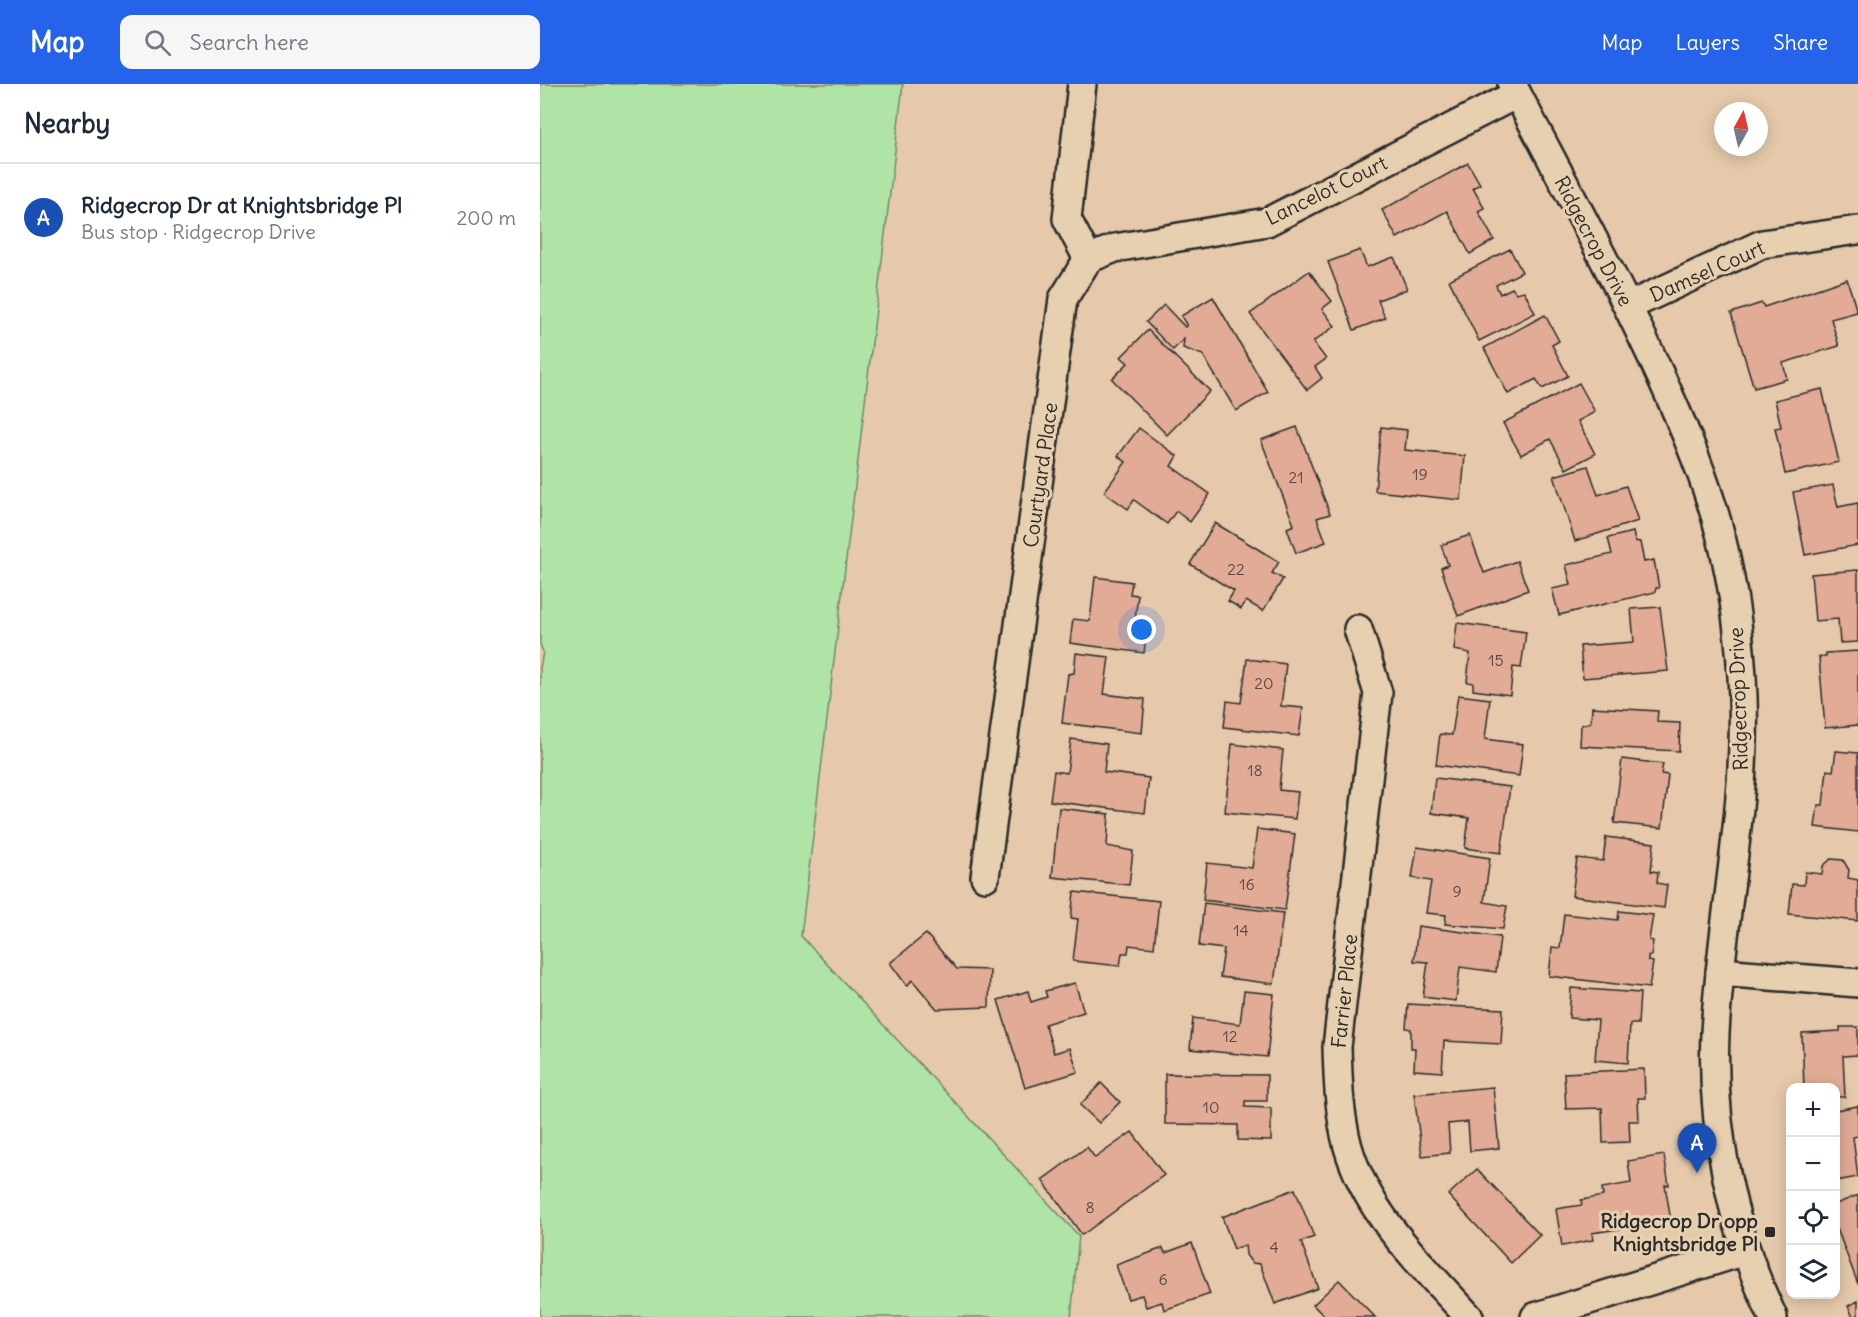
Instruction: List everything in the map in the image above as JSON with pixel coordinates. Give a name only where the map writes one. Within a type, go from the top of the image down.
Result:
[{"type":"street","points":[[1082,84],[1067,219],[1088,259]]},
{"type":"street","name":"Lancelot Court","points":[[1088,259],[1115,248],[1267,222],[1514,89]]},
{"type":"street","name":"Ridgecrop Drive","points":[[1514,89],[1629,306],[1694,449],[1721,537],[1736,617],[1743,697],[1742,766],[1737,835],[1720,972],[1715,1037],[1718,1103],[1726,1172],[1745,1251],[1773,1317]]},
{"type":"street","name":"Damsel Court","points":[[1629,306],[1762,244],[1858,230]]},
{"type":"street","name":"Courtyard Place","points":[[985,877],[1064,299],[1088,259]]},
{"type":"street","name":"Farrier Place","points":[[1358,629],[1378,693],[1336,1047],[1338,1089],[1345,1135],[1361,1180],[1388,1227],[1468,1317]]},
{"type":"street","points":[[1720,972],[1858,983]]},
{"type":"street","points":[[1535,1317],[1745,1251]]},
{"type":"green space","points":[[540,84],[903,84],[801,936],[1079,1236],[1071,1317],[540,1317],[540,668],[543,652],[540,644]]},
{"type":"building","points":[[1468,163],[1480,184],[1473,188],[1484,208],[1478,211],[1494,240],[1470,254],[1447,211],[1397,238],[1382,210]]},
{"type":"building","points":[[1510,249],[1522,272],[1496,285],[1500,294],[1512,288],[1516,293],[1524,291],[1535,313],[1479,341],[1449,280]]},
{"type":"building","points":[[1360,250],[1367,267],[1394,257],[1407,289],[1378,300],[1385,318],[1354,330],[1328,262]]},
{"type":"building","points":[[1309,271],[1332,301],[1322,309],[1335,326],[1313,342],[1326,359],[1315,367],[1322,378],[1307,390],[1250,314]]},
{"type":"building","points":[[1847,279],[1857,312],[1831,319],[1839,346],[1783,363],[1787,379],[1754,388],[1731,313],[1762,303],[1764,307]]},
{"type":"building","points":[[1213,297],[1268,392],[1236,411],[1203,355],[1183,348],[1184,339],[1173,350],[1146,322],[1164,305],[1185,327],[1187,326],[1181,316]]},
{"type":"building","points":[[1545,315],[1559,341],[1552,345],[1568,376],[1542,389],[1536,379],[1508,394],[1484,348]]},
{"type":"building","points":[[1148,330],[1210,391],[1167,435],[1112,379],[1128,363],[1121,357]]},
{"type":"building","points":[[1579,383],[1595,412],[1578,421],[1595,454],[1566,469],[1550,439],[1521,455],[1503,423]]},
{"type":"building","points":[[1822,389],[1839,462],[1785,474],[1775,428],[1781,427],[1775,400]]},
{"type":"building","points":[[1297,427],[1330,514],[1317,518],[1326,542],[1296,553],[1287,528],[1294,525],[1261,440]]},
{"type":"building","points":[[1381,427],[1407,430],[1405,450],[1465,456],[1461,500],[1375,491]]},
{"type":"building","points":[[1139,428],[1177,456],[1171,466],[1210,494],[1190,522],[1176,511],[1167,524],[1134,500],[1128,509],[1104,492],[1126,462],[1118,456]]},
{"type":"building","points":[[1588,466],[1598,495],[1626,486],[1638,521],[1575,541],[1554,476]]},
{"type":"building","points":[[1833,485],[1838,507],[1858,503],[1858,545],[1805,555],[1793,492]]},
{"type":"building","points":[[1215,523],[1279,562],[1272,573],[1283,579],[1263,611],[1246,601],[1241,609],[1228,601],[1234,591],[1190,564]]},
{"type":"building","points":[[1633,532],[1635,541],[1640,542],[1644,562],[1654,560],[1659,588],[1656,588],[1655,592],[1559,615],[1552,589],[1571,585],[1566,565],[1612,554],[1608,538]]},
{"type":"building","points":[[1470,535],[1484,573],[1517,561],[1528,590],[1458,616],[1441,568],[1448,565],[1441,545]]},
{"type":"building","points":[[1858,570],[1858,642],[1840,643],[1838,619],[1815,621],[1811,574]]},
{"type":"building","points":[[1095,577],[1132,582],[1130,594],[1138,595],[1134,628],[1147,630],[1144,653],[1070,643],[1073,619],[1090,621]]},
{"type":"building","points":[[1660,607],[1668,671],[1583,678],[1580,646],[1634,642],[1631,609]]},
{"type":"building","points":[[1457,623],[1526,632],[1521,668],[1513,667],[1510,695],[1473,690],[1473,683],[1467,682],[1470,653],[1454,650]]},
{"type":"building","points":[[1858,651],[1858,725],[1825,728],[1819,657],[1826,657],[1826,653]]},
{"type":"building","points":[[1076,653],[1109,657],[1104,694],[1145,699],[1142,733],[1062,723],[1068,674],[1074,673]]},
{"type":"building","points":[[1247,659],[1286,664],[1281,706],[1303,708],[1299,736],[1224,727],[1227,701],[1241,703]]},
{"type":"building","points":[[1458,695],[1490,699],[1485,739],[1523,744],[1519,776],[1436,765],[1440,734],[1452,735]]},
{"type":"building","points":[[1592,707],[1658,711],[1657,722],[1680,723],[1679,751],[1580,746],[1581,725],[1591,722]]},
{"type":"building","points":[[1071,739],[1107,744],[1104,772],[1149,778],[1145,813],[1050,801],[1054,771],[1067,773]]},
{"type":"building","points":[[1232,744],[1283,750],[1279,790],[1298,792],[1295,819],[1225,812]]},
{"type":"building","points":[[1836,751],[1858,753],[1858,832],[1815,827],[1818,805],[1823,805],[1827,770],[1833,771]]},
{"type":"building","points":[[1622,759],[1663,764],[1661,774],[1668,775],[1662,828],[1614,823]]},
{"type":"building","points":[[1435,778],[1510,787],[1501,853],[1465,848],[1469,818],[1431,813]]},
{"type":"building","points":[[1059,808],[1109,814],[1107,846],[1133,851],[1129,885],[1052,877]]},
{"type":"building","points":[[1257,829],[1295,834],[1285,910],[1203,900],[1207,863],[1252,868]]},
{"type":"building","points":[[1606,837],[1654,843],[1651,871],[1658,872],[1657,883],[1667,885],[1664,908],[1572,896],[1577,858],[1603,861]]},
{"type":"building","points":[[1417,847],[1490,858],[1484,902],[1507,906],[1503,929],[1445,924],[1446,915],[1426,913],[1431,881],[1412,878]]},
{"type":"building","points":[[1831,859],[1843,860],[1849,870],[1848,878],[1858,880],[1858,921],[1789,914],[1792,884],[1804,885],[1805,872],[1822,874],[1823,866]]},
{"type":"building","points":[[1074,892],[1159,901],[1154,948],[1129,945],[1128,953],[1122,953],[1120,966],[1073,961],[1078,919],[1071,918]]},
{"type":"building","points":[[1204,903],[1283,913],[1274,984],[1220,977],[1224,949],[1199,946]]},
{"type":"building","points":[[1619,911],[1653,915],[1649,940],[1653,941],[1651,956],[1648,956],[1648,961],[1653,962],[1649,988],[1549,976],[1552,947],[1560,948],[1564,914],[1618,920]]},
{"type":"building","points":[[1418,926],[1500,937],[1496,972],[1460,967],[1456,1001],[1423,997],[1428,962],[1414,961]]},
{"type":"building","points":[[926,934],[957,969],[990,970],[989,1007],[937,1009],[912,980],[907,986],[890,963]]},
{"type":"building","points":[[1075,983],[1084,1012],[1045,1024],[1054,1053],[1070,1048],[1078,1072],[1025,1088],[998,1000],[1028,991],[1031,1002],[1047,997],[1045,991]]},
{"type":"building","points":[[1571,988],[1640,993],[1638,1024],[1630,1024],[1628,1063],[1595,1060],[1598,1020],[1569,1018]]},
{"type":"building","points":[[1244,991],[1274,994],[1267,1057],[1190,1049],[1193,1018],[1240,1024]]},
{"type":"building","points":[[1408,1004],[1503,1009],[1501,1044],[1444,1041],[1442,1072],[1414,1070],[1415,1048],[1411,1048],[1411,1029],[1406,1028]]},
{"type":"building","points":[[1840,1027],[1858,1027],[1858,1055],[1843,1056],[1845,1097],[1840,1097],[1840,1083],[1804,1083],[1802,1033],[1840,1031]]},
{"type":"building","points":[[1644,1069],[1645,1098],[1638,1098],[1639,1121],[1629,1121],[1630,1142],[1603,1143],[1602,1108],[1566,1109],[1564,1073]]},
{"type":"building","points":[[1165,1074],[1267,1075],[1267,1101],[1245,1101],[1245,1107],[1271,1108],[1271,1141],[1238,1140],[1238,1125],[1165,1124]]},
{"type":"building","points":[[1101,1083],[1120,1102],[1099,1123],[1080,1105]]},
{"type":"building","points":[[1493,1087],[1499,1148],[1470,1151],[1468,1122],[1448,1124],[1450,1153],[1422,1156],[1414,1094]]},
{"type":"building","points":[[1858,1106],[1858,1136],[1853,1137],[1858,1177],[1840,1180],[1840,1137],[1840,1109]]},
{"type":"building","points":[[1132,1132],[1164,1175],[1082,1235],[1042,1180],[1087,1147],[1095,1158]]},
{"type":"building","points":[[1664,1155],[1669,1185],[1665,1185],[1671,1221],[1592,1233],[1593,1240],[1562,1246],[1556,1209],[1582,1205],[1581,1200],[1603,1196],[1602,1188],[1631,1183],[1628,1161]]},
{"type":"building","points":[[1477,1169],[1540,1235],[1511,1263],[1448,1195]]},
{"type":"building","points":[[1295,1189],[1314,1237],[1301,1242],[1318,1288],[1275,1304],[1260,1264],[1252,1263],[1246,1255],[1245,1245],[1234,1249],[1222,1217]]},
{"type":"building","points":[[1858,1195],[1858,1284],[1840,1237],[1840,1202]]},
{"type":"building","points":[[1192,1243],[1210,1294],[1164,1310],[1162,1302],[1146,1307],[1142,1295],[1128,1299],[1116,1265],[1163,1248],[1165,1253]]},
{"type":"building","points":[[1339,1280],[1375,1317],[1325,1317],[1313,1305]]},
{"type":"building","points":[[1858,1301],[1858,1317],[1853,1317],[1848,1306]]},
{"type":"place","name":"Ridgecrop Dr at Knightsbridge Pl","points":[[1697,1173]]},
{"type":"place","name":"Ridgecrop Dr opp Knightsbridge Pl","points":[[1770,1232]]}]
